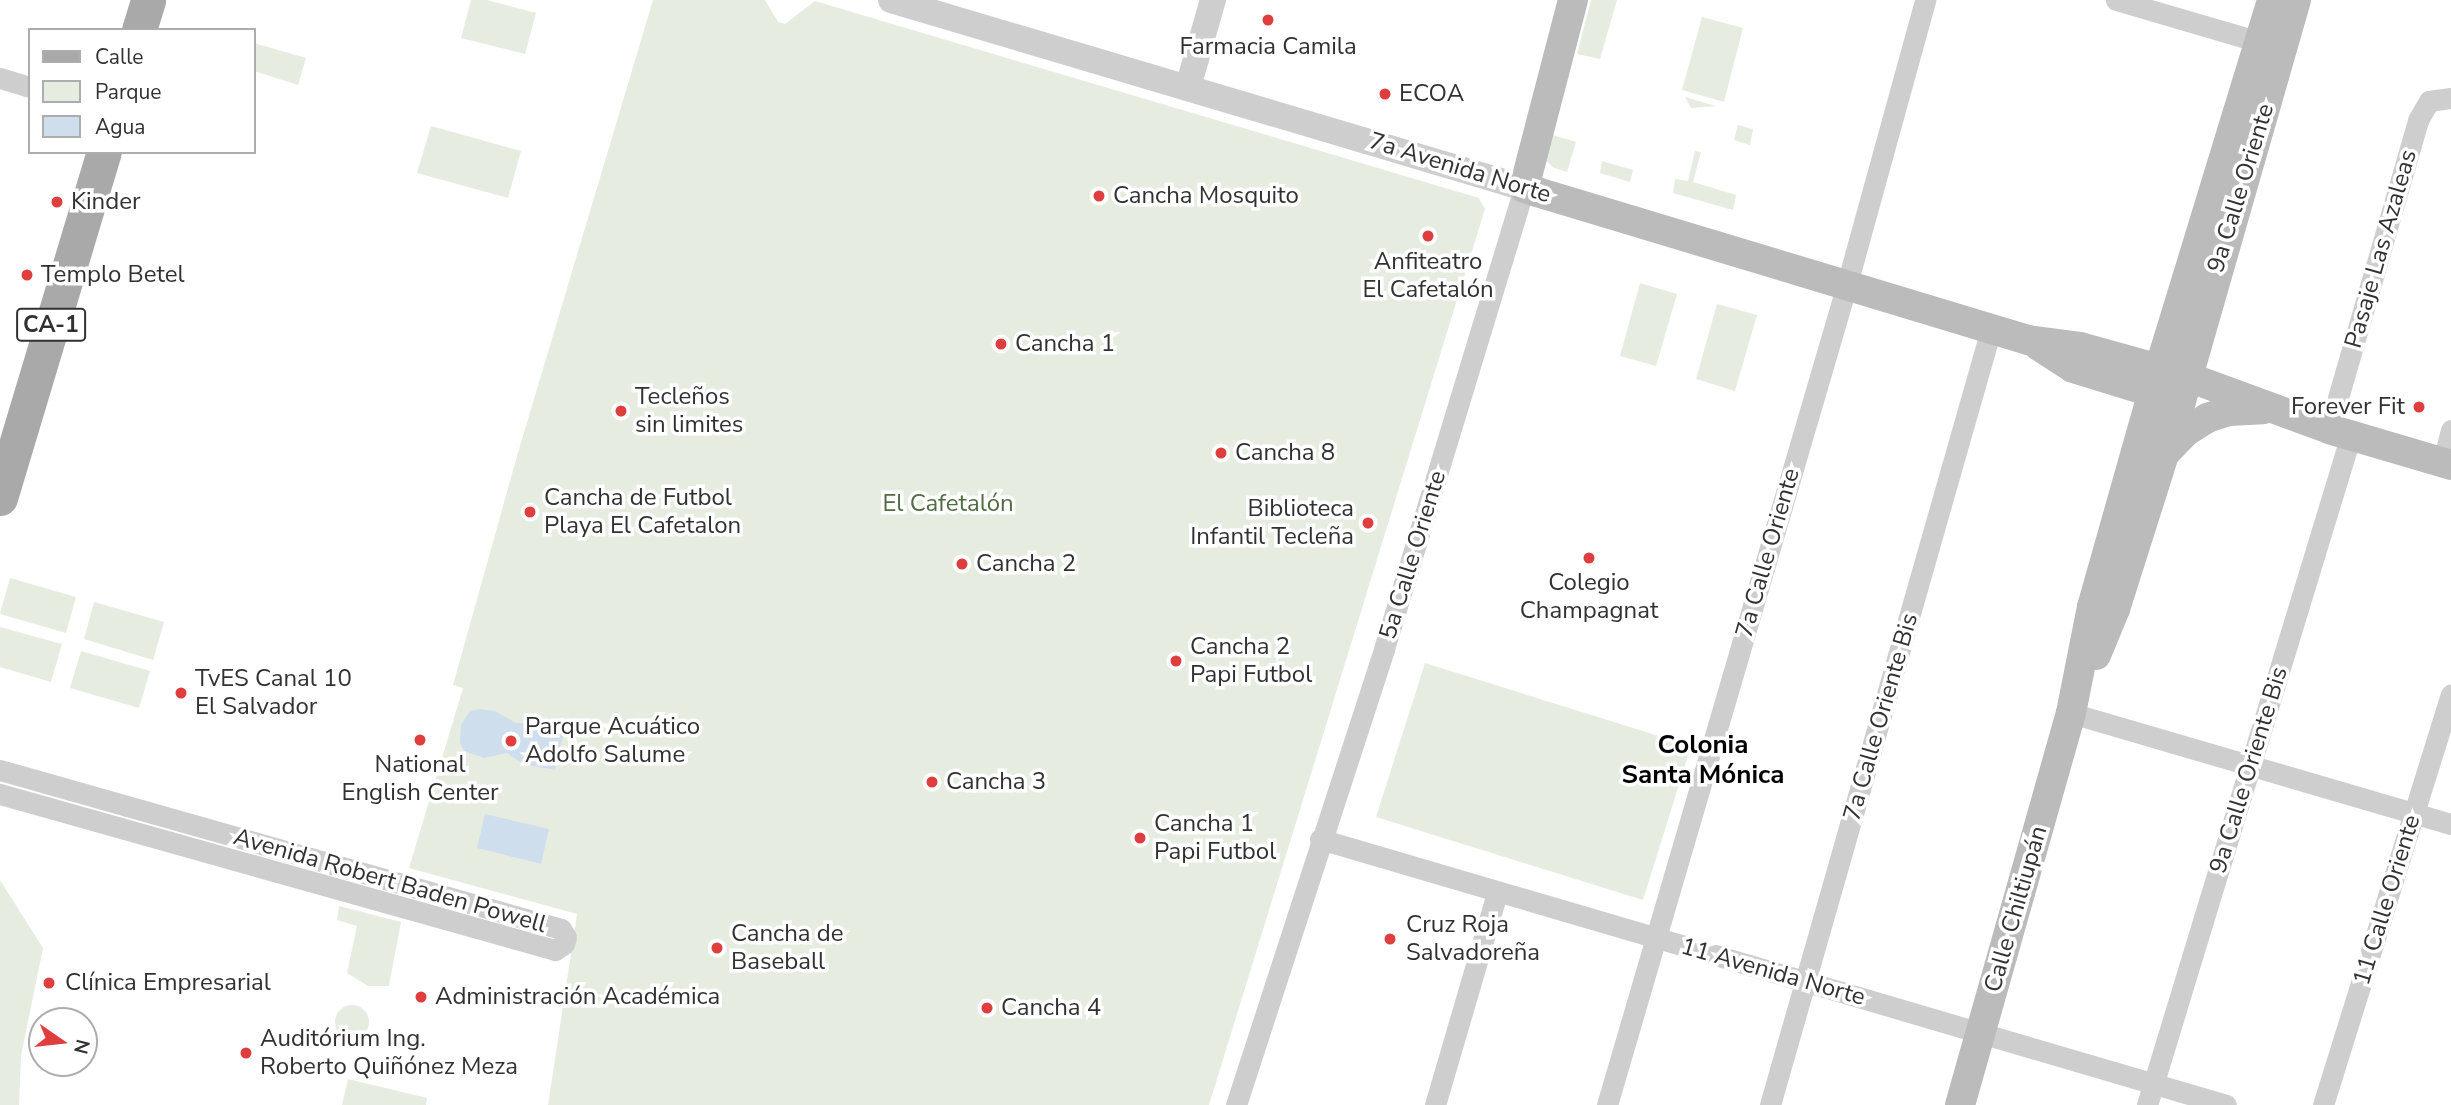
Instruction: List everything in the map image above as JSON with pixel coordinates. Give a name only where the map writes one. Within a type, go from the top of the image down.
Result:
[{"type":"main road","points":[[140,28],[148,0]]},
{"type":"main road","name":"5a Calle Oriente","points":[[1524,188],[1573,0]]},
{"type":"main road","name":"9a Calle Oriente","points":[[2170,385],[2196,341],[2271,45],[2272,0]]},
{"type":"main road","name":"9a Calle Oriente","points":[[2170,385],[2271,45],[2296,0]]},
{"type":"main road","name":"CA-1","points":[[0,498],[9,433],[103,154]]},
{"type":"main road","name":"7a Avenida Norte","points":[[1524,188],[2028,340],[2080,347],[2170,385],[2272,408],[2340,432],[2447,464]]},
{"type":"main road","points":[[2196,341],[2208,366],[2217,376],[2272,408]]},
{"type":"main road","name":"Calle Chiltiupán","points":[[2071,713],[2115,609],[2161,458],[2170,385]]},
{"type":"main road","name":"Calle Chiltiupán","points":[[1960,1105],[2071,713],[2092,607],[2170,385]]},
{"type":"main road","points":[[2161,458],[2185,432],[2207,418],[2228,411],[2272,408]]},
{"type":"street","name":"7a Avenida Norte","points":[[891,0],[1524,188]]},
{"type":"street","points":[[1188,87],[1213,0]]},
{"type":"street","name":"7a Calle Oriente","points":[[1607,1105],[1847,284],[1925,0]]},
{"type":"street","points":[[2116,0],[2271,45]]},
{"type":"street","points":[[0,78],[28,86]]},
{"type":"street","name":"Pasaje Las Azaleas","points":[[2340,432],[2418,120],[2429,101],[2450,94]]},
{"type":"street","name":"5a Calle Oriente","points":[[1236,1105],[1320,839],[1384,649],[1524,188]]},
{"type":"street","name":"7a Calle Oriente Bis","points":[[1770,1105],[1991,329]]},
{"type":"street","points":[[2447,464],[2451,430]]},
{"type":"street","name":"9a Calle Oriente Bis","points":[[2147,1105],[2251,765],[2340,432]]},
{"type":"street","name":"11 Calle Oriente","points":[[2323,1105],[2451,695]]},
{"type":"street","points":[[2071,713],[2451,824]]},
{"type":"street","name":"Avenida Robert Baden Powell","points":[[0,770],[561,929],[566,937],[565,944],[555,950],[0,794]]},
{"type":"street","points":[[123,829],[129,808]]},
{"type":"street","name":"11 Avenida Norte","points":[[1320,839],[2226,1105]]},
{"type":"street","points":[[293,877],[298,856]]},
{"type":"street","points":[[1436,1105],[1497,893]]},
{"type":"green space","points":[[471,0],[487,0],[536,13],[525,54],[461,38]]},
{"type":"green space","name":"El Cafetalón","points":[[653,0],[765,0],[778,22],[785,24],[815,1],[1479,198],[1485,209],[1209,1105],[548,1105],[577,914],[409,868],[463,688],[453,685],[517,456]]},
{"type":"green space","points":[[1591,0],[1617,0],[1600,59],[1577,54]]},
{"type":"green space","points":[[1702,17],[1743,28],[1724,102],[1682,90]]},
{"type":"green space","points":[[256,44],[306,58],[298,85],[256,72]]},
{"type":"green space","points":[[1685,97],[1716,106],[1691,108]]},
{"type":"green space","points":[[1738,125],[1753,129],[1750,145],[1734,140]]},
{"type":"green space","points":[[431,126],[521,151],[508,198],[417,173]]},
{"type":"green space","points":[[1543,132],[1576,142],[1567,172],[1554,168],[1543,158]]},
{"type":"green space","points":[[1695,151],[1701,152],[1693,182],[1736,195],[1733,210],[1673,193],[1675,179],[1688,181]]},
{"type":"green space","points":[[1602,161],[1633,170],[1630,182],[1600,173]]},
{"type":"green space","points":[[1640,283],[1677,294],[1656,366],[1620,356]]},
{"type":"green space","points":[[1717,304],[1757,315],[1735,391],[1696,379]]},
{"type":"green space","points":[[10,578],[76,597],[66,633],[0,614]]},
{"type":"green space","points":[[94,602],[164,622],[153,660],[84,639]]},
{"type":"green space","points":[[0,627],[62,644],[51,682],[0,667]]},
{"type":"green space","points":[[81,651],[150,671],[139,708],[70,688]]},
{"type":"green space","points":[[1425,663],[1691,746],[1643,900],[1376,817]]},
{"type":"green space","points":[[0,880],[43,948],[31,1007],[28,1007],[21,1056],[19,1105],[0,1105]]},
{"type":"green space","points":[[339,906],[401,922],[389,986],[368,986],[347,973],[357,926],[337,920]]},
{"type":"green space","points":[[352,1005],[364,1010],[369,1022],[364,1034],[352,1039],[340,1034],[335,1022],[340,1010]]},
{"type":"green space","points":[[348,1079],[427,1098],[426,1105],[342,1105]]},
{"type":"water","name":"Parque Acuático Adolfo Salume","points":[[479,709],[495,711],[516,723],[531,723],[564,732],[555,770],[523,764],[507,753],[484,758],[464,751],[460,743],[461,725],[469,712]]},
{"type":"water","name":"Parque Acuático Adolfo Salume","points":[[485,814],[549,829],[541,864],[477,848]]},
{"type":"place","name":"Farmacia Camila","points":[[1268,20]]},
{"type":"place","name":"ECOA","points":[[1385,94]]},
{"type":"place","name":"Cancha Mosquito","points":[[1099,196]]},
{"type":"place","name":"Kinder","points":[[57,202]]},
{"type":"place","name":"Anfiteatro El Cafetalón","points":[[1428,236]]},
{"type":"place","name":"Templo Betel","points":[[27,275]]},
{"type":"place","name":"Cancha 1","points":[[1001,344]]},
{"type":"place","name":"Forever Fit","points":[[2419,407]]},
{"type":"place","name":"Tecleños sin limites","points":[[621,411]]},
{"type":"place","name":"Cancha 8","points":[[1221,453]]},
{"type":"place","name":"Cancha de Futbol Playa El Cafetalon","points":[[530,512]]},
{"type":"place","name":"Biblioteca Infantil Tecleña","points":[[1368,523]]},
{"type":"place","name":"Colegio Champagnat","points":[[1589,558]]},
{"type":"place","name":"Cancha 2","points":[[962,564]]},
{"type":"place","name":"Cancha 2 Papi Futbol","points":[[1176,661]]},
{"type":"place","name":"TvES Canal 10 El Salvador","points":[[181,693]]},
{"type":"place","name":"National English Center","points":[[420,740]]},
{"type":"place","name":"Parque Acuático Adolfo Salume","points":[[511,741]]},
{"type":"place","name":"Cancha 3","points":[[932,782]]},
{"type":"place","name":"Cancha 1 Papi Futbol","points":[[1140,838]]},
{"type":"place","name":"Cruz Roja Salvadoreña","points":[[1390,939]]},
{"type":"place","name":"Cancha de Baseball","points":[[717,948]]},
{"type":"place","name":"Clínica Empresarial","points":[[49,983]]},
{"type":"place","name":"Administración Académica","points":[[421,997]]},
{"type":"place","name":"Cancha 4","points":[[987,1008]]},
{"type":"place","name":"Auditórium Ing. Roberto Quiñónez Meza","points":[[246,1053]]},
{"type":"district","name":"Colonia Santa Mónica","points":[[1703,760]]}]
